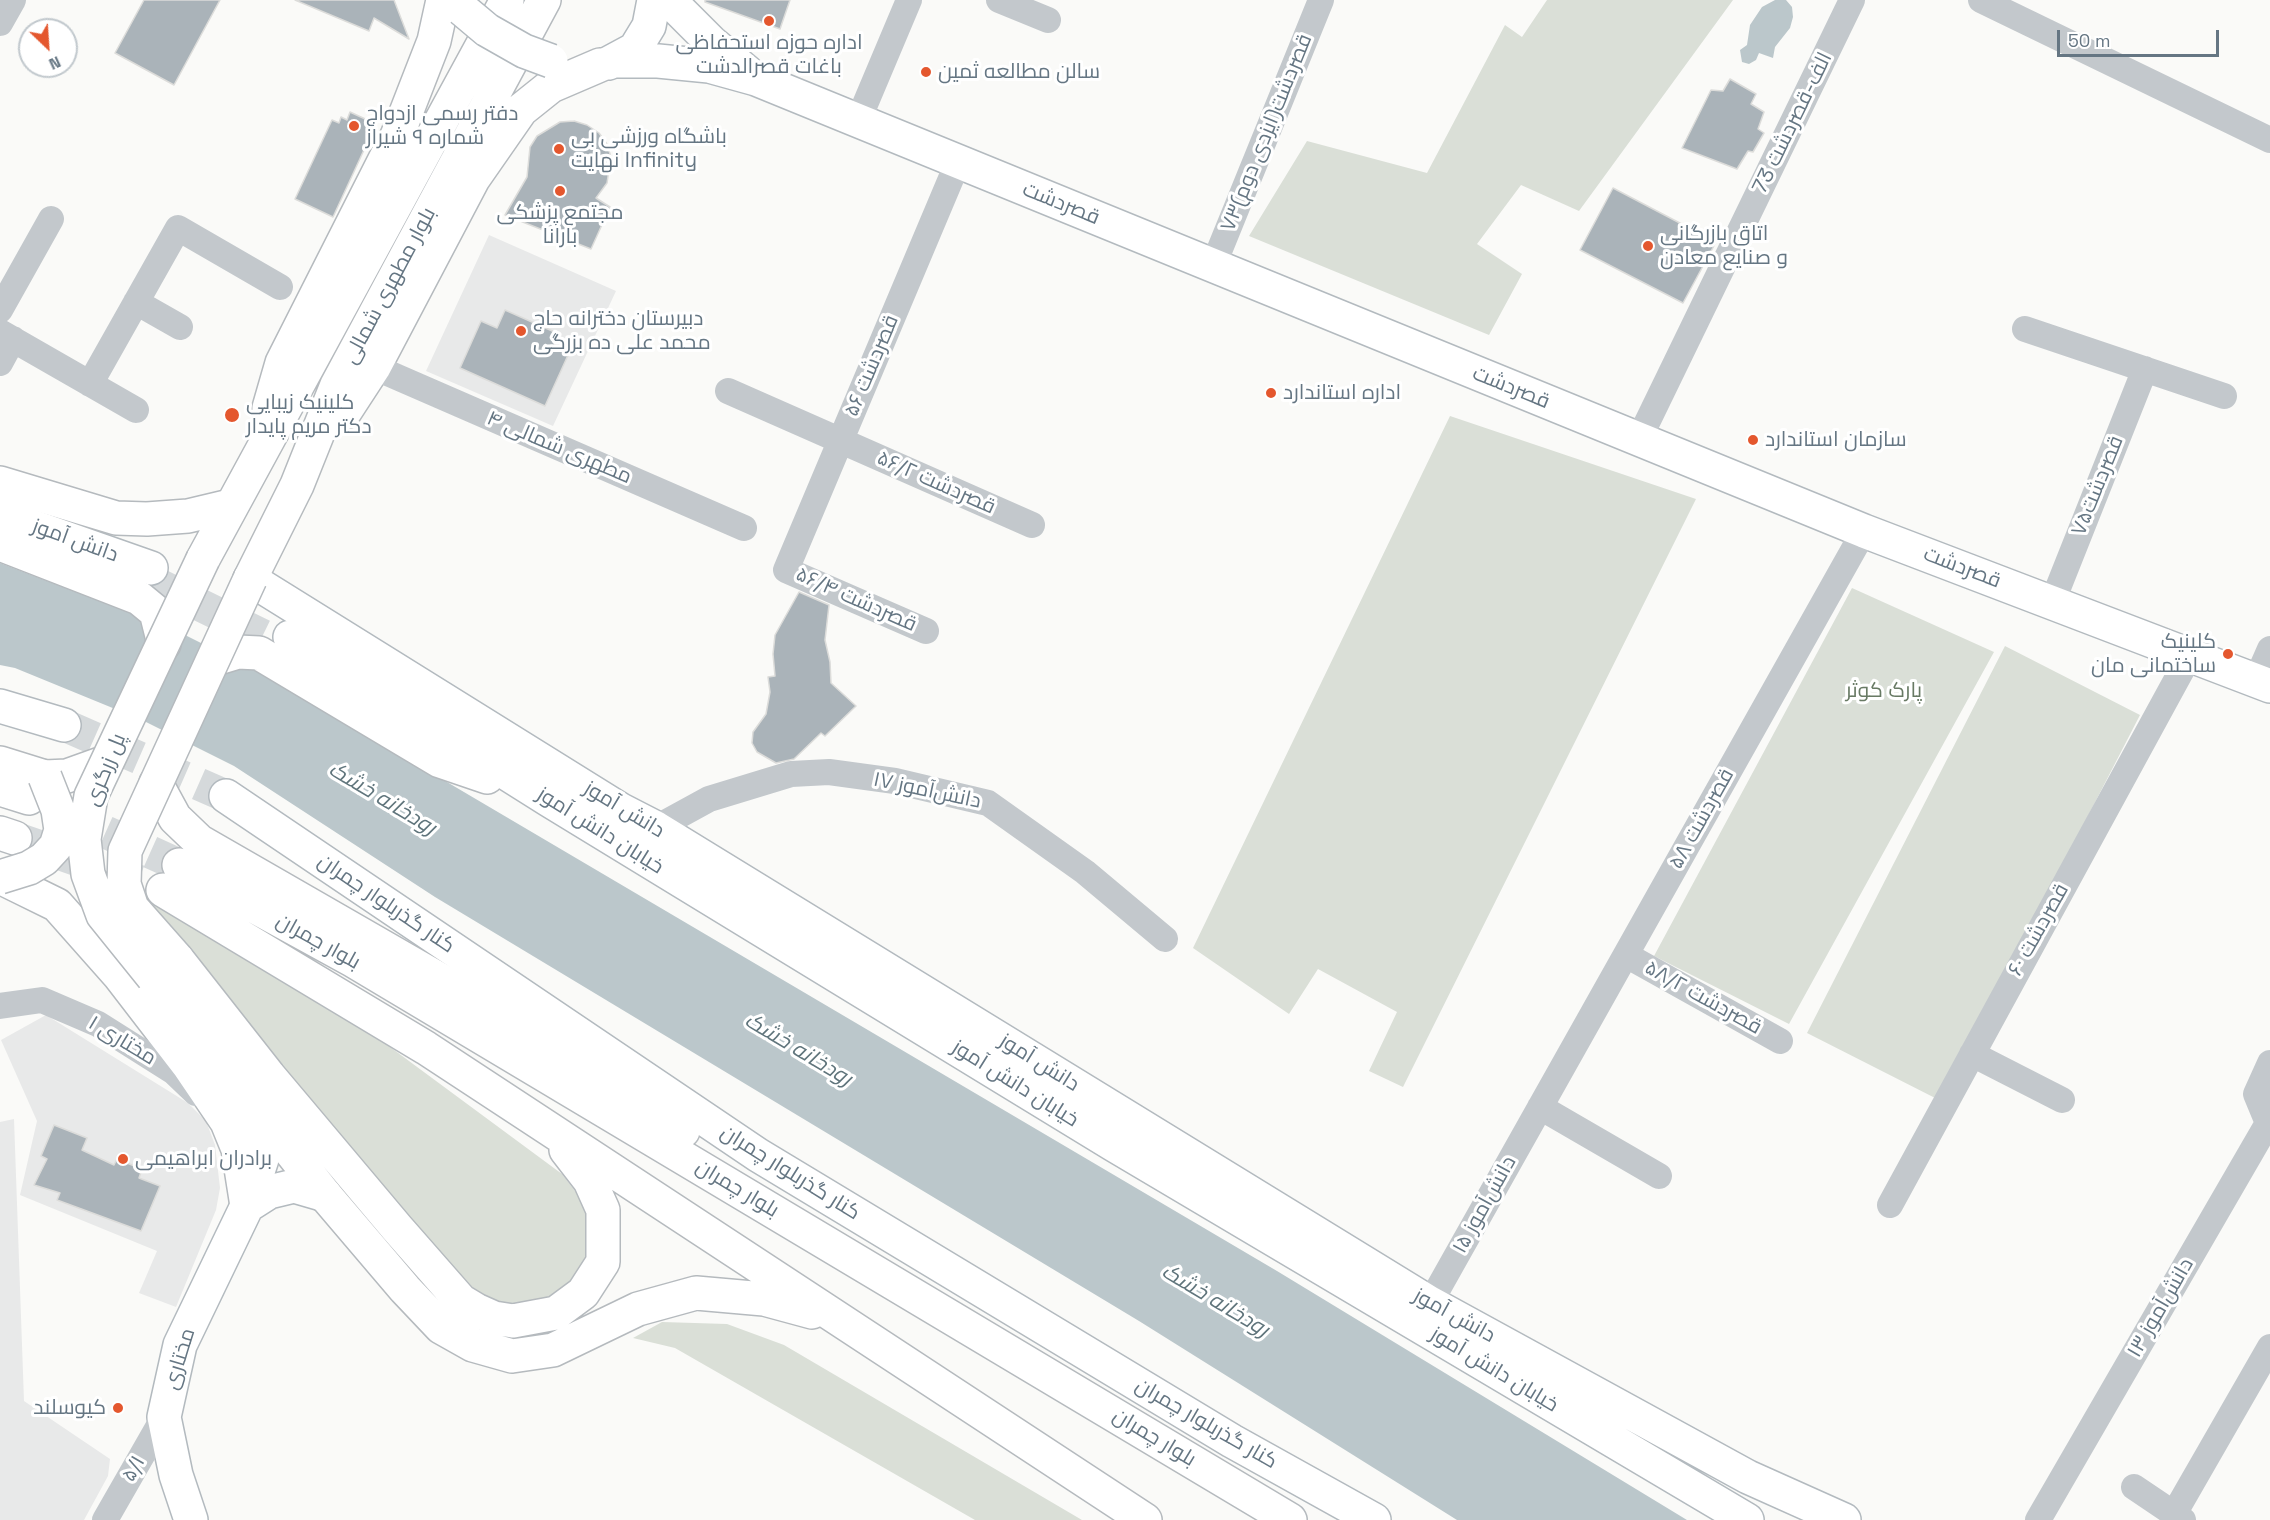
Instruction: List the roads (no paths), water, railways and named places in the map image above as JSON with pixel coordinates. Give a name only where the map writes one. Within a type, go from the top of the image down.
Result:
[{"type":"main road","name":"بلوار مطهرى شمالى","points":[[203,559],[507,0]]},
{"type":"main road","name":"بلوار مطهرى شمالى","points":[[250,579],[297,485],[337,385],[544,0]]},
{"type":"main road","points":[[297,485],[374,367],[473,179],[521,110],[551,86],[635,49],[649,26],[654,0]]},
{"type":"main road","points":[[669,0],[711,42],[756,79]]},
{"type":"main road","points":[[251,467],[282,363],[397,136],[434,42],[453,3],[487,30],[524,51],[551,61],[575,66],[658,61],[709,66],[756,79]]},
{"type":"main road","name":"قصردشت","points":[[756,79],[1864,531],[2263,684]]},
{"type":"main road","points":[[0,483],[116,518],[147,519],[188,516],[230,506]]},
{"type":"main road","name":"دانش آموز","points":[[0,515],[138,578]]},
{"type":"main road","name":"دانش آموز","points":[[0,527],[138,578]]},
{"type":"main road","points":[[0,544],[138,578],[139,598],[156,612],[164,644]]},
{"type":"main road","name":"پل زرگری","points":[[165,968],[104,915],[88,874],[84,839],[91,796],[203,559]]},
{"type":"main road","points":[[250,579],[124,851],[124,884],[132,908],[165,968],[255,1104],[325,1195],[405,1289],[441,1327],[473,1345],[512,1356],[553,1350],[638,1309],[696,1293],[764,1299],[795,1306],[849,1324]]},
{"type":"main road","name":"دانش آموز","points":[[250,579],[621,810],[656,828],[1430,1303],[1748,1478],[1844,1520]]},
{"type":"main road","points":[[214,659],[238,652],[287,651]]},
{"type":"main road","name":"خیابان دانش آموز","points":[[287,651],[440,761],[487,777],[1129,1174],[1714,1520]]},
{"type":"main road","name":"خیابان دانش آموز","points":[[287,651],[717,904],[1124,1151],[1747,1520]]},
{"type":"main road","points":[[0,706],[64,725]]},
{"type":"main road","points":[[25,788],[106,762]]},
{"type":"main road","points":[[0,763],[25,788],[58,810],[61,830],[56,846],[44,859],[29,868],[0,877]]},
{"type":"main road","points":[[156,783],[175,818],[199,841],[465,994],[827,1222],[877,1272]]},
{"type":"main road","name":"کنار گذربلوار چمران","points":[[226,796],[758,1155],[1232,1441],[1374,1520]]},
{"type":"main road","points":[[0,877],[57,905],[119,975],[189,1066],[227,1122],[238,1149],[247,1206],[269,1192],[294,1186],[325,1195]]},
{"type":"main road","name":"بلوار چمران","points":[[1145,1520],[849,1324],[551,1132],[171,877],[354,961],[1290,1520]]},
{"type":"main road","points":[[165,968],[269,1076],[461,1301],[494,1318],[513,1321],[535,1319],[556,1313],[583,1293],[603,1262],[603,1210],[590,1181],[551,1132]]},
{"type":"main road","name":"مختاری","points":[[191,1520],[176,1475],[164,1417],[180,1345],[247,1206],[262,1159],[255,1104]]},
{"type":"street","points":[[0,23],[13,0]]},
{"type":"street","points":[[858,121],[909,0]]},
{"type":"street","points":[[999,0],[1048,20]]},
{"type":"street","name":"۷۳قصردشت(ایزدی دوم)","points":[[1213,266],[1321,0]]},
{"type":"street","name":"73 الف-قصردشت","points":[[1639,440],[1852,0]]},
{"type":"street","points":[[1981,0],[2270,140]]},
{"type":"street","name":"۵۶ قصردشت","points":[[786,570],[958,162]]},
{"type":"street","points":[[0,310],[51,219]]},
{"type":"street","points":[[90,384],[178,228],[280,287]]},
{"type":"street","points":[[136,302],[180,327]]},
{"type":"street","points":[[2025,329],[2224,396]]},
{"type":"street","points":[[0,363],[6,336],[136,410]]},
{"type":"street","name":"۴ مطهری شمالی","points":[[374,367],[744,528]]},
{"type":"street","name":"قصردشت۷۵","points":[[2052,603],[2145,369]]},
{"type":"street","name":"۵۶/۲ قصردشت","points":[[728,391],[1032,525]]},
{"type":"street","name":"قصردشت ۵۸","points":[[1540,1107],[1864,531]]},
{"type":"street","name":"۵۶/۴ قصردشت","points":[[786,570],[926,631]]},
{"type":"street","points":[[2263,684],[2270,649]]},
{"type":"street","name":"۶۰ قصردشت","points":[[1890,1205],[2190,655]]},
{"type":"street","name":"دانش‌آموز ۱۷","points":[[656,828],[709,799],[791,774],[829,772],[896,782],[988,802],[1085,872],[1165,939]]},
{"type":"street","name":"۵۸/۲ قصردشت","points":[[1626,955],[1779,1041]]},
{"type":"street","name":"۱ مختاری","points":[[0,1006],[42,1000],[98,1024],[174,1072],[227,1122]]},
{"type":"street","points":[[1972,1054],[2062,1100]]},
{"type":"street","name":"دانش‌آموز ۱۳","points":[[2038,1520],[2268,1124],[2256,1094],[2270,1063]]},
{"type":"street","points":[[1540,1107],[1659,1176]]},
{"type":"street","name":"دانش‌آموز ۱۵","points":[[1430,1303],[1540,1107]]},
{"type":"street","points":[[2134,1487],[2179,1517],[2270,1347]]},
{"type":"street","name":"۵/۱","points":[[105,1520],[164,1417]]},
{"type":"water","points":[[1775,0],[1786,0],[1792,7],[1793,17],[1790,28],[1775,47],[1773,58],[1759,53],[1756,60],[1749,64],[1742,62],[1740,50],[1747,45],[1750,25],[1762,7]]},
{"type":"water","name":"رودخانه خشک","points":[[0,563],[175,630],[267,676],[1277,1271],[1687,1520],[1457,1520],[1139,1321],[435,897],[234,766],[142,720],[15,668],[0,665]]},
{"type":"tunnel","points":[[145,578],[284,646]]},
{"type":"tunnel","points":[[64,725],[226,796]]},
{"type":"tunnel","points":[[61,812],[179,865]]},
{"type":"tunnel","points":[[15,838],[163,890]]},
{"type":"place","name":"اداره حوزه استحفاظی باغات قصرالدشت","points":[[769,21]]},
{"type":"place","name":"سالن مطالعه ثمین","points":[[926,72]]},
{"type":"place","name":"دفتر رسمی ازدواج شماره ۹ شیراز","points":[[354,126]]},
{"type":"place","name":"باشگاه ورزشی بی نهایت Infinity","points":[[559,149]]},
{"type":"place","name":"مجتمع پزشکی بارانا","points":[[560,191]]},
{"type":"place","name":"اتاق بازرگانی و صنایع معادن","points":[[1648,246]]},
{"type":"place","name":"دبیرستان دخترانه حاج محمد علی ده بزرگی","points":[[521,331]]},
{"type":"place","name":"اداره استاندارد","points":[[1271,393]]},
{"type":"place","name":"کلینیک زیبایی دکتر مریم پایدار","points":[[232,415]]},
{"type":"place","name":"سازمان استاندارد","points":[[1753,440]]},
{"type":"place","name":"کلینیک ساختمانی مان","points":[[2228,654]]},
{"type":"place","name":"برادران ابراهیمی","points":[[123,1159]]},
{"type":"place","name":"کیوسلند","points":[[118,1408]]},
{"type":"park label","name":"پارک کوثر","points":[[1884,691]]}]
